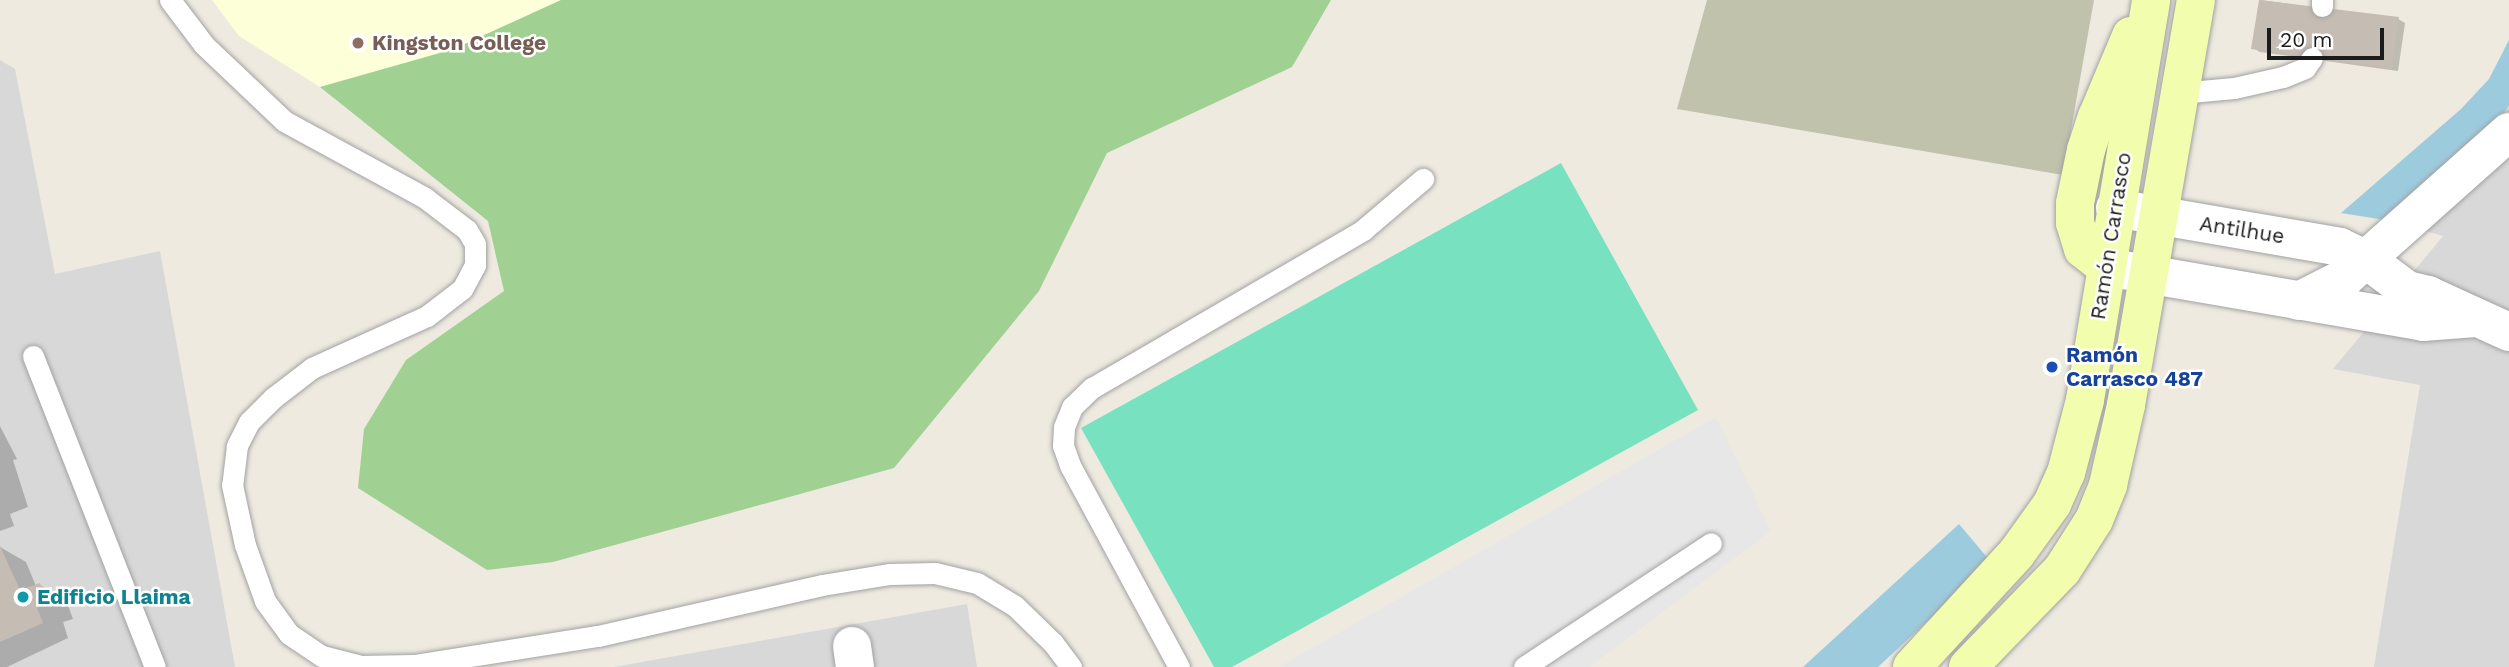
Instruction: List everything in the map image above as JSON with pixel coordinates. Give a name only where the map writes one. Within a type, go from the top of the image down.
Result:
[{"type":"main road","name":"Ramón Carrasco","points":[[1912,667],[2016,554],[2052,504],[2076,442],[2151,0]]},
{"type":"main road","points":[[2106,267],[2092,260],[2078,237],[2075,203],[2079,176],[2109,85],[2151,0]]},
{"type":"main road","name":"Ramón Carrasco","points":[[1968,667],[2062,570],[2094,520],[2108,485],[2117,448],[2196,0]]},
{"type":"street","points":[[2299,301],[2346,278],[2509,132]]},
{"type":"street","name":"Antilhue","points":[[2115,208],[2329,244],[2367,260],[2407,290],[2425,309]]},
{"type":"street","points":[[2358,311],[2368,303],[2373,292],[2375,280],[2367,260]]},
{"type":"street","points":[[2106,267],[2358,311],[2425,309],[2495,325]]},
{"type":"lane","points":[[170,0],[204,45],[284,121],[425,198],[467,230],[475,244],[475,265],[462,289],[427,316],[312,368],[248,422],[237,446],[232,485],[245,545],[265,601],[289,634],[321,656],[361,666],[414,665],[598,636],[822,585],[890,574],[936,573],[977,583],[1015,606],[1053,643],[1071,667]]},
{"type":"lane","points":[[2179,93],[2234,88],[2283,77],[2305,68],[2312,58]]},
{"type":"lane","points":[[1179,667],[1070,465],[1063,446],[1064,427],[1072,407],[1092,388],[1363,230],[1423,178]]},
{"type":"lane","points":[[33,356],[155,667]]},
{"type":"lane","points":[[1524,667],[1711,543]]},
{"type":"shaded area","name":"Kingston College","points":[[212,0],[561,0],[454,49],[320,87],[239,36]]},
{"type":"shaded area","points":[[1707,0],[2094,0],[2063,175],[1677,109]]},
{"type":"shaded area","points":[[0,60],[15,69],[55,274],[160,251],[235,667],[0,667]]},
{"type":"shaded area","points":[[2509,105],[2509,667],[2374,667],[2420,385],[2333,369],[2443,236],[2391,221],[2494,129]]},
{"type":"shaded area","points":[[1716,417],[1771,531],[1589,667],[1279,667]]},
{"type":"shaded area","points":[[967,604],[977,667],[614,667]]},
{"type":"green space","points":[[561,0],[1331,0],[1292,67],[1107,153],[1039,291],[894,468],[553,562],[487,570],[358,488],[364,429],[406,360],[504,291],[488,221],[320,87],[454,49]]},
{"type":"green space","points":[[1561,163],[1698,410],[1232,667],[1214,667],[1081,428]]},
{"type":"water","points":[[2509,40],[2509,105],[2494,129],[2391,221],[2341,213],[2461,109],[2489,79]]},
{"type":"water","points":[[1959,524],[1991,562],[1878,667],[1803,667]]},
{"type":"building","points":[[2259,0],[2399,17],[2392,69],[2251,49]]},
{"type":"building","name":"Edificio Llaima","points":[[0,546],[20,590],[40,583],[48,604],[37,608],[43,623],[0,642]]},
{"type":"place","name":"Kingston College","points":[[358,43]]},
{"type":"place","name":"Ramón Carrasco 487","points":[[2052,367]]},
{"type":"place","name":"Edificio Llaima","points":[[23,597]]}]
